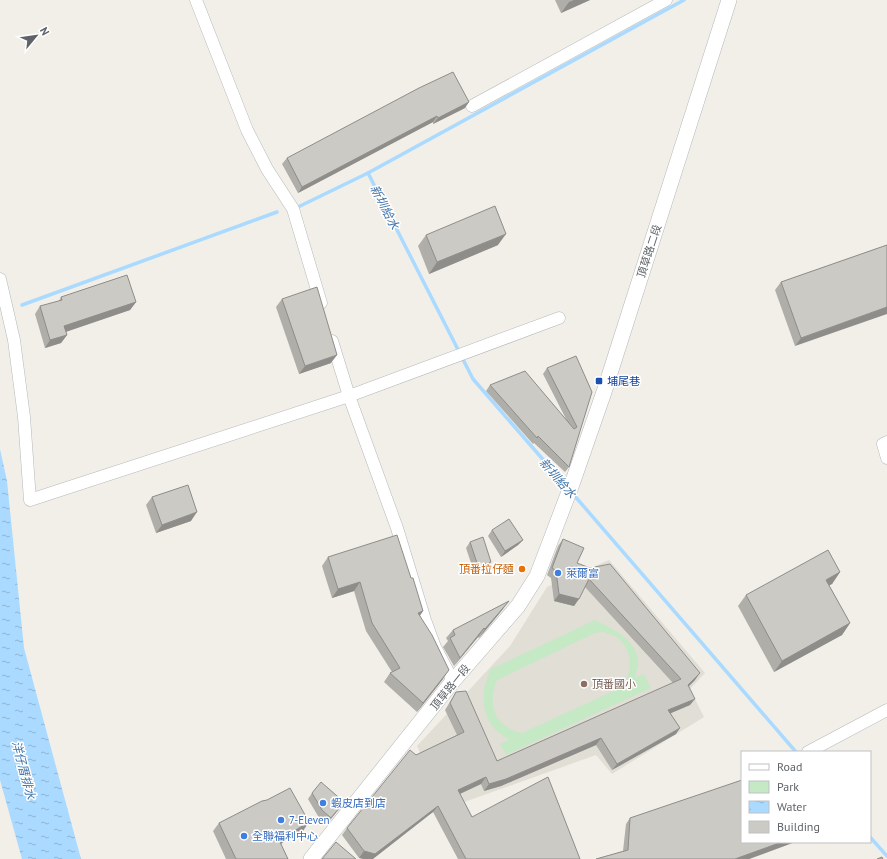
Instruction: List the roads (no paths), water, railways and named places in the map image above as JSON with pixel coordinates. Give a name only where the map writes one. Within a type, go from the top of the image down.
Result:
[{"type":"street","points":[[196,0],[247,130],[267,169],[293,209],[324,313]]},
{"type":"street","points":[[472,106],[666,0]]},
{"type":"street","name":"頂草路二段","points":[[566,501],[604,392],[729,0]]},
{"type":"street","points":[[0,279],[14,340],[23,409],[30,500],[349,396],[559,318]]},
{"type":"street","points":[[329,328],[349,396],[396,528],[425,620],[436,647],[453,681]]},
{"type":"street","points":[[887,442],[883,444],[887,458]]},
{"type":"street","name":"頂草路一段","points":[[311,859],[453,681],[518,606],[528,592],[537,576],[566,501]]},
{"type":"street","points":[[810,751],[887,710]]},
{"type":"water","name":"洋仔厝排水","points":[[0,449],[7,481],[24,648],[81,859],[22,859],[0,780]]},
{"type":"waterway","points":[[296,208],[368,173],[684,0]]},
{"type":"waterway","name":"新圳給水","points":[[368,173],[473,379],[566,486]]},
{"type":"waterway","points":[[22,305],[277,212]]},
{"type":"waterway","name":"新圳給水","points":[[573,494],[795,751]]},
{"type":"waterway","name":"新圳給水","points":[[871,838],[887,856]]},
{"type":"place","name":"埔尾巷","points":[[599,381]]},
{"type":"place","name":"頂番拉仔麵","points":[[522,569]]},
{"type":"place","name":"萊爾富","points":[[558,573]]},
{"type":"place","name":"頂番國小","points":[[584,684]]},
{"type":"place","name":"蝦皮店到店","points":[[323,803]]},
{"type":"place","name":"7-Eleven","points":[[281,820]]},
{"type":"place","name":"全聯福利中心","points":[[244,836]]}]
